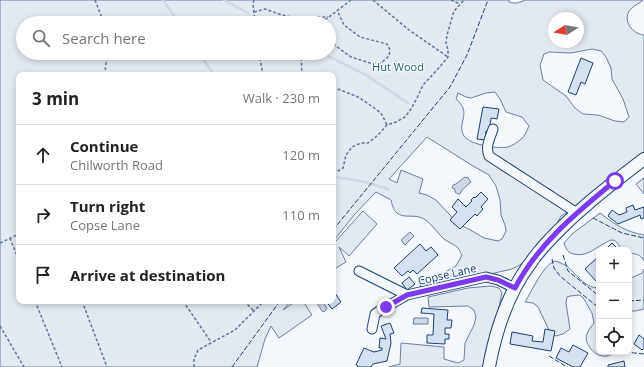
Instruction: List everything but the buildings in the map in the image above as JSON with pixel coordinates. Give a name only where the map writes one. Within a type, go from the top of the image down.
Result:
[{"type":"main road","points":[[490,367],[496,334],[502,316],[515,288],[532,260],[576,213],[644,159]]},
{"type":"street","points":[[493,129],[487,150],[489,156],[576,213]]},
{"type":"street","name":"Copse Lane","points":[[359,271],[407,295]]},
{"type":"street","name":"Copse Lane","points":[[372,329],[375,314],[407,295],[486,277],[498,280],[515,288]]},
{"type":"path","points":[[95,0],[101,16]]},
{"type":"path","points":[[254,0],[254,16]]},
{"type":"path","points":[[330,16],[351,0]]},
{"type":"path","points":[[373,0],[409,30],[448,57]]},
{"type":"path","points":[[451,0],[461,4]]},
{"type":"path","points":[[336,172],[343,168],[346,155],[352,147],[361,143],[368,143],[387,125],[405,117],[412,109],[422,85],[448,57],[446,43],[447,35],[454,11],[464,0]]},
{"type":"path","points":[[254,12],[265,8],[287,16]]},
{"type":"path","points":[[336,46],[351,57],[370,63],[381,62],[389,56],[390,50],[387,44],[360,37],[344,25],[337,10]]},
{"type":"path","points":[[105,72],[107,60]]},
{"type":"path","points":[[261,60],[263,72]]},
{"type":"path","points":[[302,60],[303,72]]},
{"type":"path","points":[[336,88],[358,97],[370,105],[381,113],[387,125]]},
{"type":"path","points":[[0,243],[16,235]]},
{"type":"path","points":[[10,238],[16,253]]},
{"type":"path","points":[[36,304],[62,367]]},
{"type":"path","points":[[83,304],[107,367]]},
{"type":"path","points":[[185,304],[211,342]]},
{"type":"path","points":[[247,304],[254,311]]},
{"type":"path","points":[[194,367],[194,359],[198,350],[235,330],[261,304]]},
{"type":"path","points":[[0,326],[24,367]]},
{"type":"green space","name":"Hut Wood","points":[[0,0],[509,0],[509,2],[515,3],[525,0],[643,0],[630,10],[627,18],[632,29],[644,35],[644,153],[577,206],[561,216],[555,228],[525,262],[512,269],[438,284],[434,281],[440,275],[456,266],[462,255],[459,249],[444,239],[423,218],[399,215],[394,209],[391,200],[376,192],[354,215],[336,238],[336,72],[16,72],[16,304],[288,304],[283,310],[292,304],[305,304],[312,315],[279,338],[271,326],[265,339],[257,367],[0,367]],"holes":[[[592,49],[601,51],[606,57],[611,68],[612,79],[623,99],[629,117],[624,122],[615,121],[598,115],[583,114],[575,108],[566,96],[543,80],[540,65],[544,54],[549,52],[571,53]],[[495,92],[506,112],[522,117],[529,126],[524,137],[508,147],[491,147],[472,142],[464,136],[462,131],[464,113],[461,104],[456,99],[458,93],[471,98],[486,93]],[[427,137],[489,175],[496,186],[500,200],[501,215],[506,231],[502,239],[498,241],[484,238],[455,222],[436,200],[419,193],[423,179],[401,170],[397,183],[389,179]]]},
{"type":"green space","points":[[644,178],[644,194],[636,184]]},
{"type":"green space","name":"Hut Wood","points":[[363,211],[377,224],[349,256],[339,247],[346,262],[336,268],[336,241]]},
{"type":"green space","points":[[600,213],[620,227],[644,235],[644,261],[640,256],[632,253],[632,247],[620,247],[614,240],[610,240],[596,247],[590,252],[578,255],[570,253],[564,243],[572,234]]},
{"type":"green space","points":[[555,261],[560,262],[567,266],[586,284],[596,288],[596,354],[586,340],[588,331],[594,323],[592,313],[580,295],[567,297],[566,303],[570,329],[563,334],[556,336],[550,332],[538,307],[533,303],[525,302],[542,273],[551,263]]},
{"type":"green space","points":[[644,269],[644,309],[632,311],[632,278],[642,273]]},
{"type":"green space","points":[[491,286],[499,288],[502,293],[486,367],[389,367],[400,364],[401,343],[444,347],[444,359],[458,363],[464,360],[465,343],[474,325],[476,317],[474,310],[468,306],[429,307],[428,297],[468,288]]},
{"type":"green space","points":[[598,355],[611,355],[609,356]]},
{"type":"shaded area","points":[[465,177],[471,182],[462,190],[460,194],[458,194],[455,192],[455,189],[452,188],[453,185]]},
{"type":"shaded area","points":[[410,232],[414,236],[405,245],[401,240]]},
{"type":"shaded area","points":[[318,304],[324,304],[327,308],[324,312]]},
{"type":"shaded area","points":[[414,318],[428,318],[428,324],[413,324]]},
{"type":"waterway","points":[[163,0],[174,16]]},
{"type":"waterway","points":[[224,0],[248,13]]},
{"type":"waterway","points":[[204,60],[212,72]]},
{"type":"waterway","points":[[336,60],[366,75],[408,103]]},
{"type":"waterway","points":[[336,177],[365,182],[388,189]]},
{"type":"fence","points":[[336,226],[450,87],[467,55],[488,0]]},
{"type":"fence","points":[[593,218],[622,233],[644,238]]},
{"type":"fence","points":[[563,255],[568,271],[596,294]]},
{"type":"fence","points":[[552,259],[554,268],[560,276],[596,306]]},
{"type":"fence","points":[[632,301],[644,300]]},
{"type":"fence","points":[[232,367],[278,304]]},
{"type":"fence","points":[[632,353],[644,354]]},
{"type":"fence","points":[[549,356],[567,367]]},
{"type":"route","points":[[386,307],[407,295],[486,277],[498,280],[515,288],[532,260],[555,234],[586,204],[615,181]]}]
